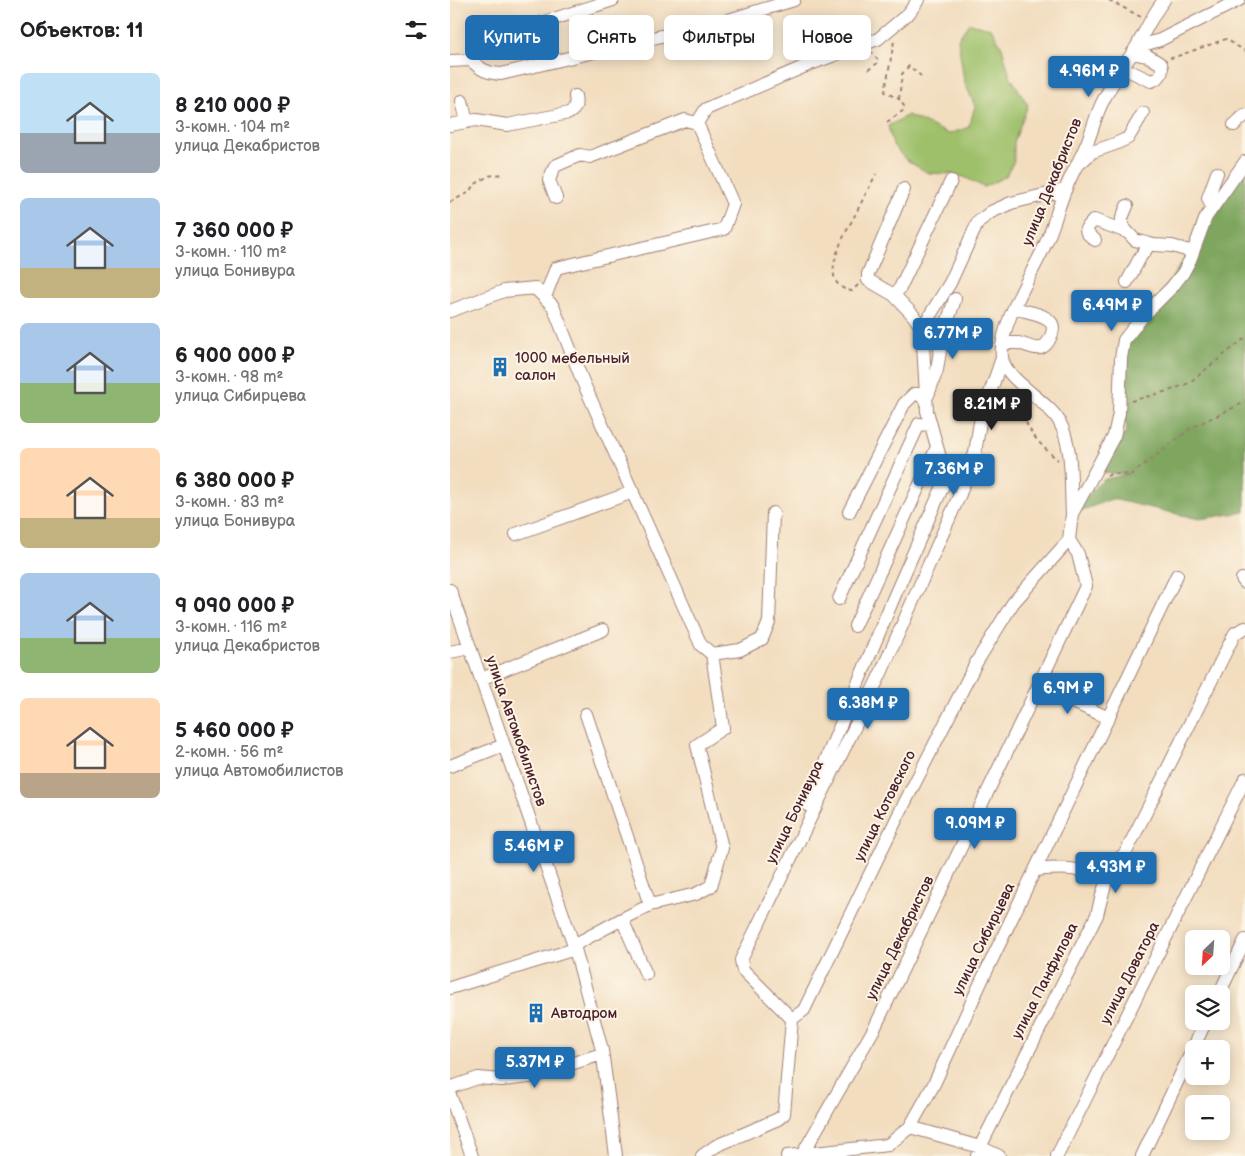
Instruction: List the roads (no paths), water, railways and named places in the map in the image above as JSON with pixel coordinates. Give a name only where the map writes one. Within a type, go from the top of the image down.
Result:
[{"type":"street","points":[[559,17],[613,0]]},
{"type":"street","points":[[471,60],[481,70],[501,74],[725,21],[794,0]]},
{"type":"street","points":[[697,123],[706,109],[808,65],[878,39],[909,12],[918,0]]},
{"type":"street","name":"улица Декабристов","points":[[960,494],[975,453],[980,422],[1002,358],[1003,343],[1014,308],[1045,246],[1065,190],[1087,143],[1094,120],[1104,99],[1164,0]]},
{"type":"street","points":[[1134,50],[1160,40],[1239,0]]},
{"type":"street","points":[[1123,68],[1151,81],[1158,78],[1161,74],[1161,64],[1134,50]]},
{"type":"street","points":[[450,60],[465,60]]},
{"type":"street","points":[[450,125],[476,120],[507,125],[569,113],[574,110],[576,105],[574,96]]},
{"type":"street","points":[[462,101],[467,122]]},
{"type":"street","points":[[1076,166],[1092,152],[1128,138],[1143,113]]},
{"type":"street","points":[[1234,125],[1245,115]]},
{"type":"street","points":[[556,198],[549,180],[555,166],[580,155],[590,157],[685,120],[697,123]]},
{"type":"street","points":[[545,297],[556,268],[724,230],[733,204],[697,123]]},
{"type":"street","points":[[1072,514],[1111,443],[1116,428],[1120,406],[1121,351],[1124,340],[1143,316],[1178,280],[1187,267],[1203,224],[1212,208],[1245,162]]},
{"type":"street","points":[[1212,208],[1208,198],[1217,174]]},
{"type":"street","points":[[894,295],[900,288],[951,181]]},
{"type":"street","points":[[904,189],[868,274],[868,280],[894,295],[922,328]]},
{"type":"street","points":[[924,406],[922,328],[950,283],[978,222],[991,212],[1011,203],[1065,190]]},
{"type":"street","points":[[1127,206],[1122,226],[1135,240],[1150,244],[1172,246],[1193,252]]},
{"type":"street","points":[[1095,240],[1087,233],[1086,229],[1094,220],[1127,232]]},
{"type":"street","points":[[1127,282],[1150,244]]},
{"type":"street","points":[[450,311],[504,291],[535,288],[553,306],[583,382],[701,645],[712,654],[723,728],[697,745],[722,848],[711,886],[696,894],[650,905],[574,947],[450,988]]},
{"type":"street","points":[[924,406],[937,370],[942,338],[955,299]]},
{"type":"street","points":[[1003,343],[1017,343],[1034,348],[1042,348],[1047,344],[1054,329],[1049,319],[1014,308]]},
{"type":"street","points":[[1002,358],[1006,369],[1011,375],[1044,403],[1058,420],[1068,447],[1072,514],[1069,540]]},
{"type":"street","points":[[802,834],[802,817],[891,604],[946,479],[927,411],[919,394],[914,394],[904,404],[849,512]]},
{"type":"street","points":[[839,599],[919,424],[931,425]]},
{"type":"street","points":[[855,626],[937,447]]},
{"type":"street","points":[[516,534],[633,492]]},
{"type":"street","name":"улица Бонивура","points":[[792,1019],[743,970],[741,960],[881,673],[960,494]]},
{"type":"street","points":[[712,654],[740,650],[762,639],[769,622],[773,513]]},
{"type":"street","name":"улица Декабристов","points":[[802,1155],[875,1027],[1086,586],[1078,554],[1069,540]]},
{"type":"street","name":"улица Котовского","points":[[792,1019],[804,1010],[898,816],[976,663],[1014,603],[1069,540]]},
{"type":"street","name":"улица Сибирцева","points":[[910,1127],[934,1084],[1177,575]]},
{"type":"street","name":"улица Автомобилистов","points":[[450,590],[574,947],[602,1054],[616,1156]]},
{"type":"street","points":[[891,604],[912,602]]},
{"type":"street","points":[[481,679],[603,630]]},
{"type":"street","name":"улица Панфилова","points":[[979,1151],[1096,915],[1106,878],[1118,858],[1126,852],[1240,631]]},
{"type":"street","points":[[450,652],[470,648]]},
{"type":"street","points":[[1039,687],[1108,718]]},
{"type":"street","points":[[586,714],[650,905]]},
{"type":"street","points":[[450,766],[504,745]]},
{"type":"street","name":"улица Доватора","points":[[1057,1156],[1245,779]]},
{"type":"street","points":[[1036,870],[1063,867],[1080,869],[1106,878]]},
{"type":"street","points":[[622,919],[646,974]]},
{"type":"street","points":[[1223,985],[1245,940]]},
{"type":"street","points":[[702,1156],[716,1146],[778,1119],[784,1114],[792,1019]]},
{"type":"street","points":[[1142,1156],[1202,1030]]},
{"type":"street","points":[[472,1156],[450,1093],[452,1088],[478,1078],[502,1080],[529,1077],[602,1054]]},
{"type":"street","points":[[787,1156],[864,1148],[889,1150],[910,1127],[999,1156]]},
{"type":"place","name":"1000 мебельный салон","points":[[500,367]]},
{"type":"place","name":"Автодром","points":[[536,1013]]}]
